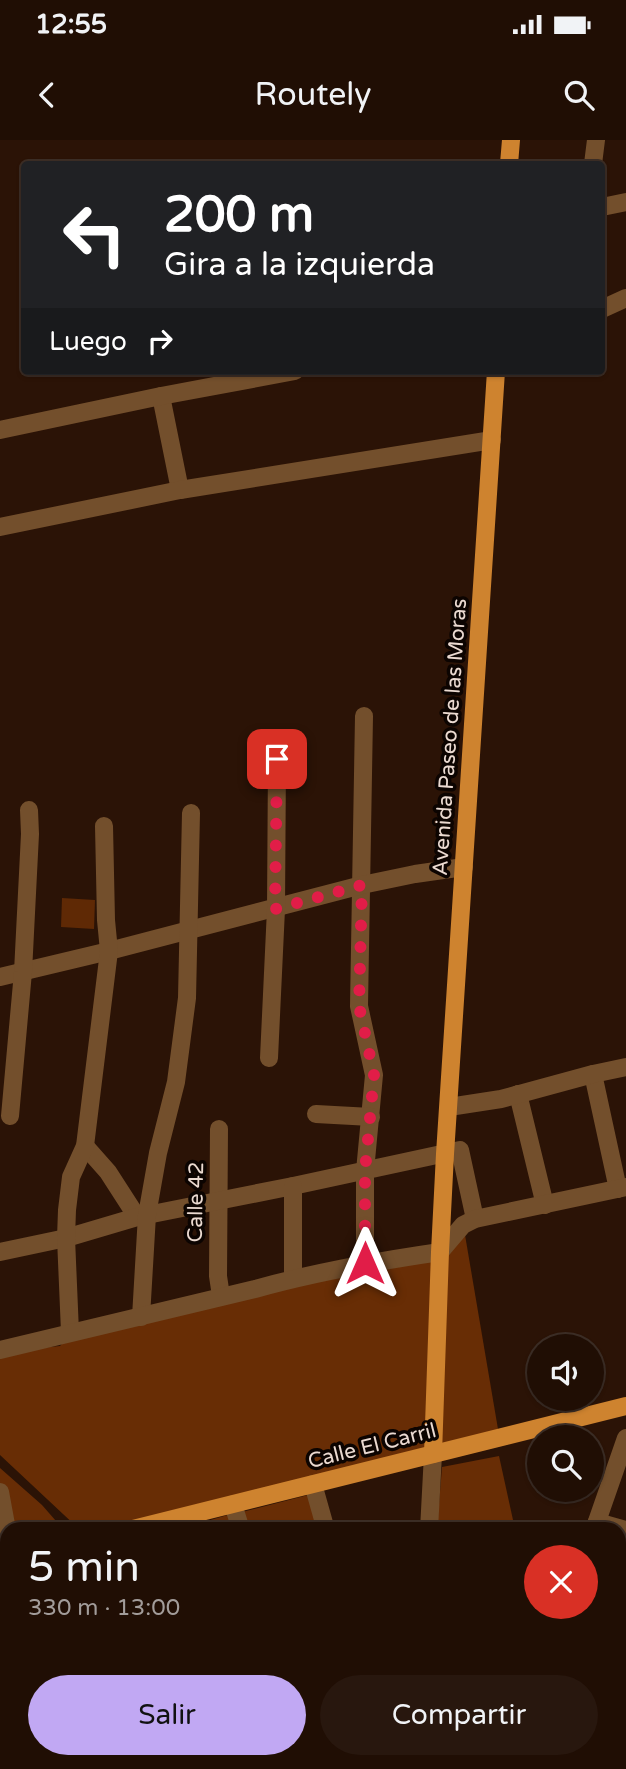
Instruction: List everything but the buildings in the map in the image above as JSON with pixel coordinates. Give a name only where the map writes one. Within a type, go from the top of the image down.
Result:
[{"type":"main road","points":[[509,161],[511,140]]},
{"type":"main road","name":"Avenida Paseo de las Moras","points":[[433,1454],[440,1252],[496,375]]},
{"type":"main road","name":"Calle El Carril","points":[[175,1522],[233,1504],[626,1406]]},
{"type":"street","points":[[593,161],[596,140]]},
{"type":"street","points":[[605,206],[626,202]]},
{"type":"street","points":[[605,308],[626,298]]},
{"type":"street","points":[[0,430],[274,375]]},
{"type":"street","points":[[161,396],[180,490]]},
{"type":"street","points":[[0,527],[180,490],[492,440]]},
{"type":"street","points":[[364,716],[359,1006],[374,1075],[365,1171],[365,1263]]},
{"type":"street","points":[[269,1058],[277,759]]},
{"type":"street","points":[[9,1116],[23,972],[29,810]]},
{"type":"street","points":[[141,1317],[142,1217],[176,1082],[187,998],[191,813]]},
{"type":"street","points":[[70,1332],[66,1238],[71,1177],[85,1146],[109,951],[104,826]]},
{"type":"street","points":[[0,977],[362,885],[464,867]]},
{"type":"street","points":[[449,1107],[501,1099],[593,1074],[626,1068]]},
{"type":"street","points":[[0,1350],[293,1278],[365,1263],[440,1252],[463,1225],[475,1219],[622,1188],[593,1074]]},
{"type":"street","points":[[517,1094],[544,1205]]},
{"type":"street","points":[[316,1114],[371,1117]]},
{"type":"street","name":"Calle 42","points":[[219,1129],[218,1276],[221,1296]]},
{"type":"street","points":[[85,1146],[142,1217]]},
{"type":"street","points":[[0,1252],[66,1238],[142,1217],[460,1150],[475,1219]]},
{"type":"street","points":[[293,1186],[293,1278]]},
{"type":"street","points":[[597,1522],[626,1438]]},
{"type":"street","points":[[429,1522],[433,1454]]},
{"type":"street","points":[[313,1484],[324,1522]]},
{"type":"street","points":[[0,1492],[6,1522]]},
{"type":"street","points":[[233,1504],[239,1522]]},
{"type":"shaded area","points":[[62,898],[95,900],[94,929],[61,927]]},
{"type":"shaded area","points":[[464,1229],[499,1435],[438,1451],[448,1247]]},
{"type":"shaded area","points":[[440,1251],[429,1452],[154,1522],[72,1522],[0,1455],[0,1352],[60,1346],[70,1334]]},
{"type":"shaded area","points":[[499,1456],[513,1522],[438,1522],[442,1467]]},
{"type":"shaded area","points":[[0,1468],[57,1522],[0,1522]]},
{"type":"shaded area","points":[[312,1494],[318,1522],[245,1522],[242,1512]]},
{"type":"shaded area","points":[[231,1514],[234,1522],[204,1522]]},
{"type":"route","points":[[277,759],[275,909],[362,885],[359,1006],[374,1075],[365,1171],[365,1263]]}]
